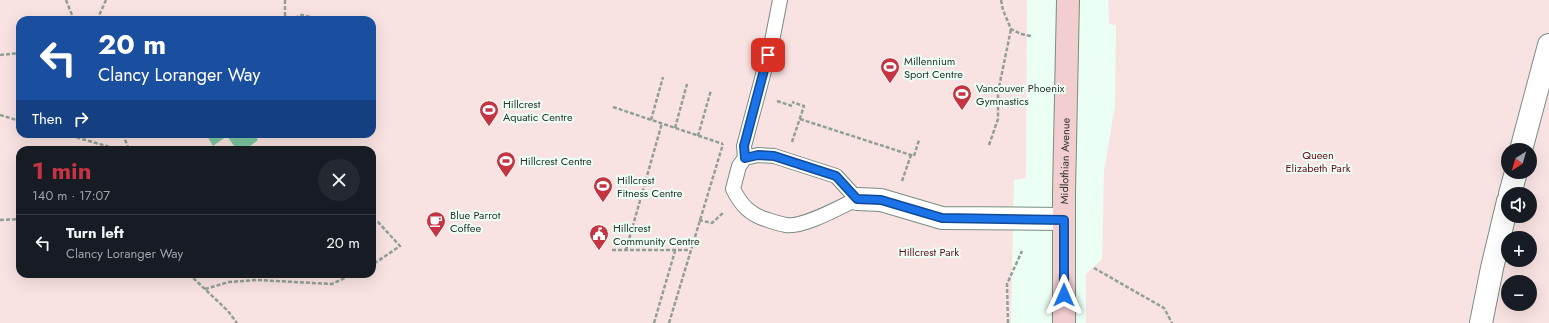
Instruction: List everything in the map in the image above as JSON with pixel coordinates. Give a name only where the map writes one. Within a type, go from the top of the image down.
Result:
[{"type":"street","name":"Midlothian Avenue","points":[[1064,323],[1064,220],[1068,0]]},
{"type":"street","points":[[1523,143],[1549,45]]},
{"type":"street","points":[[857,199],[881,200],[942,218],[1064,220]]},
{"type":"street","points":[[1481,323],[1503,223]]},
{"type":"lane","points":[[745,158],[744,146],[772,41],[780,0]]},
{"type":"lane","points":[[758,155],[774,156],[836,176],[857,199],[804,223],[787,226],[760,217],[748,211],[738,200],[733,189],[739,166],[745,158],[758,155]]},
{"type":"path","points":[[66,0],[72,16]]},
{"type":"path","points":[[99,16],[106,0]]},
{"type":"path","points":[[285,0],[286,16]]},
{"type":"path","points":[[989,145],[998,120],[998,92],[1011,29],[1003,10],[1001,0]]},
{"type":"path","points":[[1011,29],[1020,34],[1031,36]]},
{"type":"path","points":[[0,55],[16,53]]},
{"type":"path","points":[[651,120],[663,77]]},
{"type":"path","points":[[675,128],[687,84]]},
{"type":"path","points":[[698,136],[711,90]]},
{"type":"path","points":[[791,148],[804,106],[792,102]]},
{"type":"path","points":[[613,107],[723,144]]},
{"type":"path","points":[[0,115],[16,120]]},
{"type":"path","points":[[800,119],[914,156],[919,140]]},
{"type":"path","points":[[626,250],[662,123]]},
{"type":"path","points":[[79,138],[106,146]]},
{"type":"path","points":[[670,323],[690,250],[724,138]]},
{"type":"path","points":[[900,186],[911,155]]},
{"type":"path","points":[[699,220],[712,223],[738,200]]},
{"type":"path","points":[[0,220],[16,219]]},
{"type":"path","points":[[376,221],[400,246],[376,262]]},
{"type":"path","points":[[612,250],[690,250]]},
{"type":"path","points":[[654,323],[675,251]]},
{"type":"path","points":[[1008,323],[1007,284],[1022,251]]},
{"type":"path","points":[[1094,268],[1164,308],[1172,323]]},
{"type":"path","points":[[194,278],[228,311],[237,323]]},
{"type":"path","points":[[206,289],[229,282],[257,280],[332,284],[345,278]]},
{"type":"green space","name":"Hillcrest Park","points":[[0,0],[1027,0],[1026,178],[1014,180],[1011,323],[0,323]]},
{"type":"green space","name":"Queen Elizabeth Park","points":[[1108,0],[1549,0],[1549,323],[1086,323],[1086,274],[1102,259],[1104,171],[1115,105],[1116,25],[1109,24]]},
{"type":"shaded area","points":[[208,138],[224,138],[213,146]]},
{"type":"shaded area","points":[[228,138],[257,138],[258,140],[250,146],[234,146]]},
{"type":"place","name":"Millennium Sport Centre","points":[[890,84]]},
{"type":"place","name":"Vancouver Phoenix Gymnastics","points":[[962,111]]},
{"type":"place","name":"Hillcrest Aquatic Centre","points":[[489,127]]},
{"type":"place","name":"Hillcrest Centre","points":[[506,178]]},
{"type":"place","name":"Hillcrest Fitness Centre","points":[[603,203]]},
{"type":"place","name":"Blue Parrot Coffee","points":[[436,238]]},
{"type":"place","name":"Hillcrest Community Centre","points":[[599,251]]},
{"type":"route","points":[[768,55],[744,146],[745,158],[758,155],[774,156],[836,176],[857,199],[881,200],[942,218],[1064,220],[1064,295]]}]
